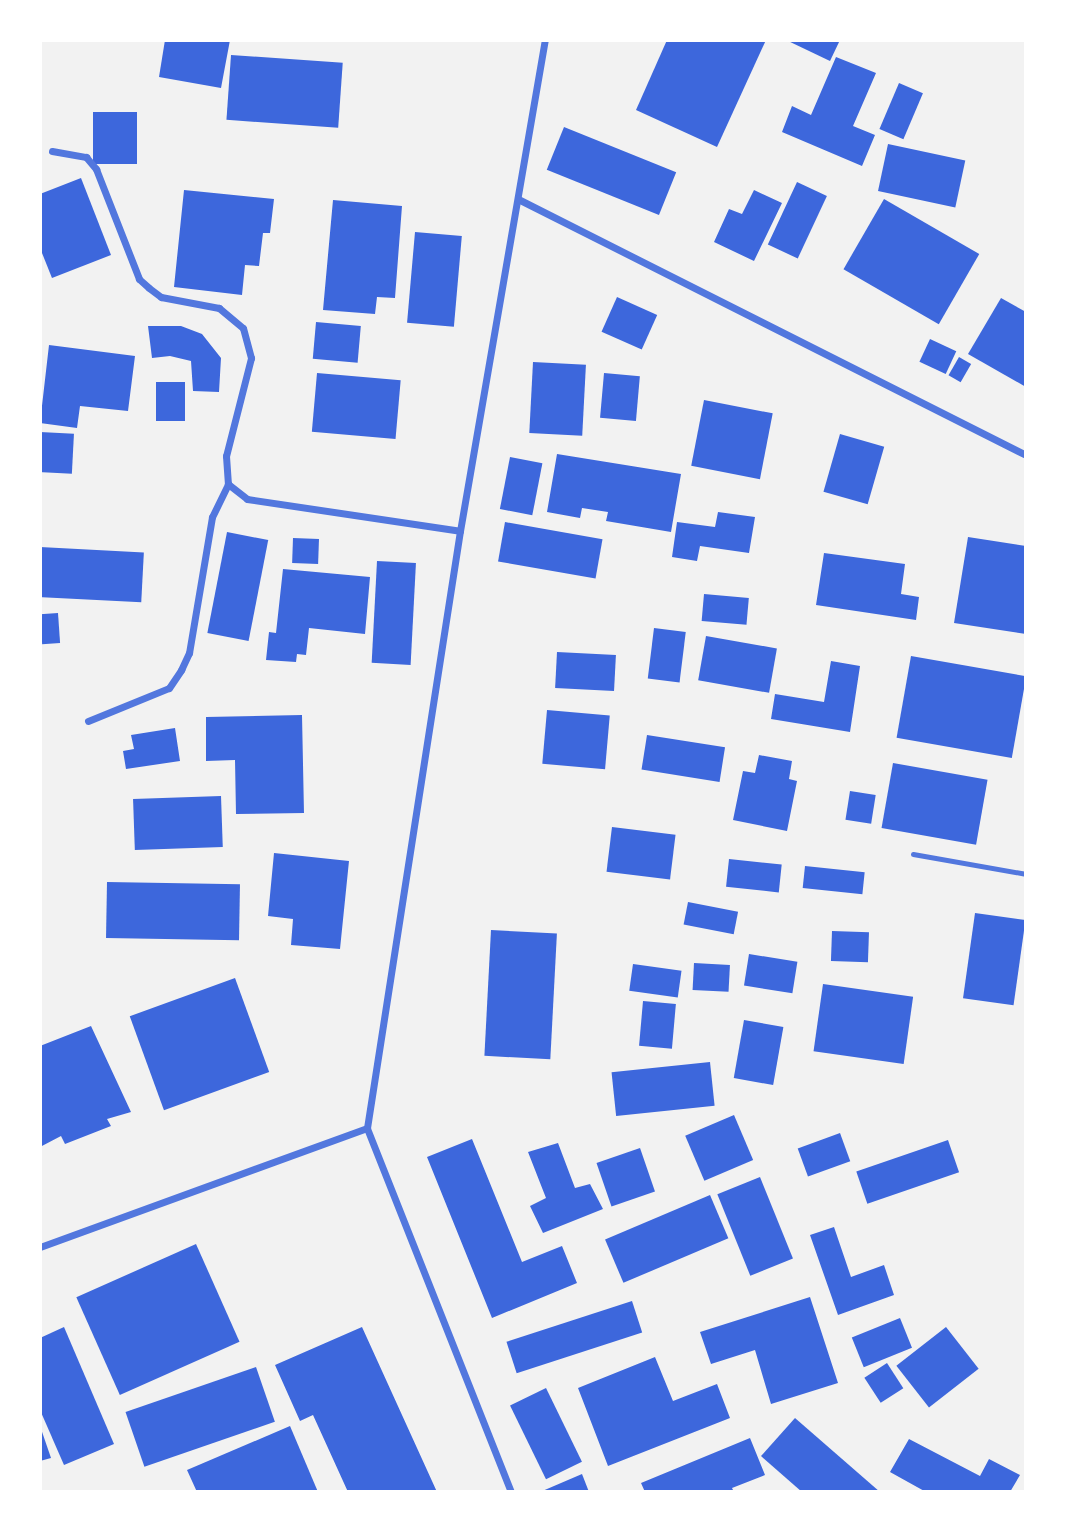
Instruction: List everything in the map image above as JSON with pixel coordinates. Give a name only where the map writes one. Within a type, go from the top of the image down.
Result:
[{"type":"street","points":[[511,1492],[367,1128],[460,531],[520,200],[545,40]]},
{"type":"street","points":[[52,151],[86,157],[96,169],[139,279],[161,297],[219,308],[243,328],[251,358],[226,456],[228,484],[212,517],[189,653],[169,688],[88,721]]},
{"type":"street","points":[[520,200],[1026,455]]},
{"type":"street","points":[[228,484],[247,499],[460,531]]},
{"type":"street","points":[[40,1247],[367,1128]]},
{"type":"lane","points":[[913,854],[1026,874]]},
{"type":"building","points":[[165,40],[230,40],[221,88],[159,77]]},
{"type":"building","points":[[667,40],[766,40],[717,147],[636,110]]},
{"type":"building","points":[[786,40],[840,40],[830,61]]},
{"type":"building","points":[[231,55],[343,63],[338,128],[226,120]]},
{"type":"building","points":[[836,57],[876,73],[853,126],[875,135],[862,166],[782,132],[792,106],[811,115]]},
{"type":"building","points":[[899,83],[923,93],[903,139],[879,129]]},
{"type":"building","points":[[93,112],[137,112],[137,164],[93,164]]},
{"type":"building","points":[[564,127],[676,172],[659,215],[547,170]]},
{"type":"building","points":[[888,144],[965,160],[955,207],[878,191]]},
{"type":"building","points":[[81,178],[111,255],[52,278],[40,248],[40,194]]},
{"type":"building","points":[[797,182],[827,196],[798,258],[768,245]]},
{"type":"building","points":[[184,190],[274,199],[270,233],[263,233],[259,266],[245,265],[242,295],[174,287]]},
{"type":"building","points":[[754,190],[782,203],[754,261],[714,242],[729,209],[742,214]]},
{"type":"building","points":[[884,199],[979,254],[939,324],[844,269]]},
{"type":"building","points":[[333,200],[402,206],[395,298],[377,297],[375,314],[323,310]]},
{"type":"building","points":[[415,232],[462,236],[454,327],[407,323]]},
{"type":"building","points":[[617,297],[657,315],[642,350],[602,332]]},
{"type":"building","points":[[1001,298],[1026,312],[1026,387],[968,354]]},
{"type":"building","points":[[316,322],[361,326],[358,363],[313,359]]},
{"type":"building","points":[[148,326],[181,326],[202,334],[221,358],[219,392],[193,391],[191,361],[170,356],[152,358]]},
{"type":"building","points":[[930,339],[956,351],[946,374],[919,362]]},
{"type":"building","points":[[49,345],[135,356],[128,411],[80,406],[77,428],[40,423]]},
{"type":"building","points":[[959,357],[971,364],[961,382],[948,375]]},
{"type":"building","points":[[533,362],[586,365],[582,436],[529,433]]},
{"type":"building","points":[[317,373],[401,380],[396,439],[312,432]]},
{"type":"building","points":[[604,373],[640,376],[636,421],[600,418]]},
{"type":"building","points":[[156,382],[185,382],[185,421],[156,421]]},
{"type":"building","points":[[704,400],[773,413],[760,479],[691,466]]},
{"type":"building","points":[[40,432],[74,434],[72,474],[40,472]]},
{"type":"building","points":[[840,434],[884,447],[868,504],[823,492]]},
{"type":"building","points":[[557,454],[681,474],[671,532],[606,521],[608,512],[582,508],[580,518],[547,512]]},
{"type":"building","points":[[510,457],[542,463],[532,515],[500,509]]},
{"type":"building","points":[[718,512],[755,517],[749,553],[700,546],[697,561],[672,557],[677,522],[715,527]]},
{"type":"building","points":[[505,522],[602,539],[596,579],[498,561]]},
{"type":"building","points":[[227,532],[268,540],[249,641],[207,633]]},
{"type":"building","points":[[968,537],[1026,546],[1026,634],[954,623]]},
{"type":"building","points":[[293,538],[319,539],[318,564],[292,563]]},
{"type":"building","points":[[40,547],[144,552],[141,602],[40,597]]},
{"type":"building","points":[[824,553],[905,564],[901,594],[919,597],[916,620],[816,605]]},
{"type":"building","points":[[377,561],[416,563],[411,665],[372,663]]},
{"type":"building","points":[[283,569],[370,577],[365,634],[309,628],[306,655],[297,654],[296,662],[266,660],[269,632],[276,633]]},
{"type":"building","points":[[704,594],[749,598],[746,625],[702,621]]},
{"type":"building","points":[[58,613],[60,643],[42,644],[40,614]]},
{"type":"building","points":[[654,628],[686,632],[680,683],[648,679]]},
{"type":"building","points":[[706,636],[777,649],[769,693],[698,680]]},
{"type":"building","points":[[557,652],[616,655],[614,691],[555,688]]},
{"type":"building","points":[[911,656],[1026,676],[1012,758],[897,738]]},
{"type":"building","points":[[831,661],[860,666],[850,732],[771,719],[775,694],[824,702]]},
{"type":"building","points":[[547,710],[610,715],[605,769],[542,764]]},
{"type":"building","points":[[302,715],[304,813],[236,814],[235,760],[206,761],[206,717]]},
{"type":"building","points":[[175,728],[180,761],[126,769],[123,751],[134,749],[131,735]]},
{"type":"building","points":[[647,735],[725,747],[720,782],[642,770]]},
{"type":"building","points":[[759,755],[792,761],[789,779],[797,781],[787,831],[733,820],[743,771],[755,773]]},
{"type":"building","points":[[893,763],[988,780],[976,845],[882,828]]},
{"type":"building","points":[[850,791],[876,795],[871,824],[845,820]]},
{"type":"building","points":[[221,796],[223,847],[135,850],[133,799]]},
{"type":"building","points":[[612,827],[676,835],[670,879],[607,872]]},
{"type":"building","points":[[274,853],[349,861],[340,949],[291,945],[293,919],[268,916]]},
{"type":"building","points":[[729,859],[782,865],[779,892],[726,887]]},
{"type":"building","points":[[805,866],[865,872],[862,894],[803,888]]},
{"type":"building","points":[[107,882],[240,884],[239,940],[106,938]]},
{"type":"building","points":[[688,902],[738,912],[734,934],[684,925]]},
{"type":"building","points":[[975,913],[1026,920],[1014,1005],[963,998]]},
{"type":"building","points":[[491,930],[557,933],[550,1059],[484,1056]]},
{"type":"building","points":[[832,931],[869,932],[868,962],[831,961]]},
{"type":"building","points":[[749,954],[797,962],[792,993],[744,986]]},
{"type":"building","points":[[694,963],[730,965],[729,992],[693,990]]},
{"type":"building","points":[[633,964],[682,971],[678,998],[629,991]]},
{"type":"building","points":[[235,978],[269,1072],[164,1110],[130,1016]]},
{"type":"building","points":[[823,984],[913,997],[904,1064],[814,1051]]},
{"type":"building","points":[[643,1001],[676,1004],[672,1049],[639,1046]]},
{"type":"building","points":[[744,1020],[783,1027],[773,1085],[734,1078]]},
{"type":"building","points":[[91,1026],[131,1112],[107,1119],[111,1126],[65,1144],[61,1136],[40,1147],[40,1046]]},
{"type":"building","points":[[710,1062],[715,1106],[616,1116],[612,1072]]},
{"type":"building","points":[[734,1115],[753,1160],[704,1181],[685,1136]]},
{"type":"building","points":[[840,1133],[850,1161],[808,1177],[798,1148]]},
{"type":"building","points":[[472,1139],[522,1262],[562,1246],[577,1283],[492,1318],[427,1157]]},
{"type":"building","points":[[948,1140],[959,1172],[867,1204],[856,1172]]},
{"type":"building","points":[[558,1143],[575,1188],[590,1184],[603,1209],[543,1233],[530,1206],[546,1198],[528,1152]]},
{"type":"building","points":[[640,1148],[655,1191],[611,1206],[597,1163]]},
{"type":"building","points":[[760,1177],[793,1259],[750,1276],[717,1194]]},
{"type":"building","points":[[710,1195],[728,1238],[623,1283],[605,1240]]},
{"type":"building","points":[[834,1227],[851,1277],[884,1265],[894,1295],[838,1315],[810,1235]]},
{"type":"building","points":[[196,1244],[240,1342],[120,1395],[76,1297]]},
{"type":"building","points":[[810,1297],[838,1383],[771,1404],[755,1350],[711,1364],[700,1332]]},
{"type":"building","points":[[632,1301],[642,1332],[517,1373],[506,1342]]},
{"type":"building","points":[[900,1318],[912,1348],[864,1367],[852,1337]]},
{"type":"building","points":[[64,1327],[114,1444],[64,1465],[40,1410],[40,1338]]},
{"type":"building","points":[[362,1327],[437,1492],[348,1492],[313,1415],[300,1421],[275,1365]]},
{"type":"building","points":[[946,1327],[979,1369],[929,1408],[896,1366]]},
{"type":"building","points":[[655,1357],[673,1401],[717,1384],[730,1418],[608,1466],[578,1388]]},
{"type":"building","points":[[887,1363],[903,1388],[881,1403],[864,1378]]},
{"type":"building","points":[[256,1367],[275,1422],[144,1467],[126,1412]]},
{"type":"building","points":[[546,1388],[582,1462],[546,1479],[510,1406]]},
{"type":"building","points":[[795,1418],[880,1492],[802,1492],[761,1456]]},
{"type":"building","points":[[40,1426],[51,1458],[40,1461]]},
{"type":"building","points":[[290,1426],[318,1492],[197,1492],[187,1470]]},
{"type":"building","points":[[750,1438],[765,1475],[732,1488],[734,1492],[645,1492],[641,1483]]},
{"type":"building","points":[[909,1439],[980,1476],[989,1459],[1020,1475],[1010,1492],[926,1492],[890,1472]]},
{"type":"building","points":[[582,1474],[589,1492],[540,1492]]}]
